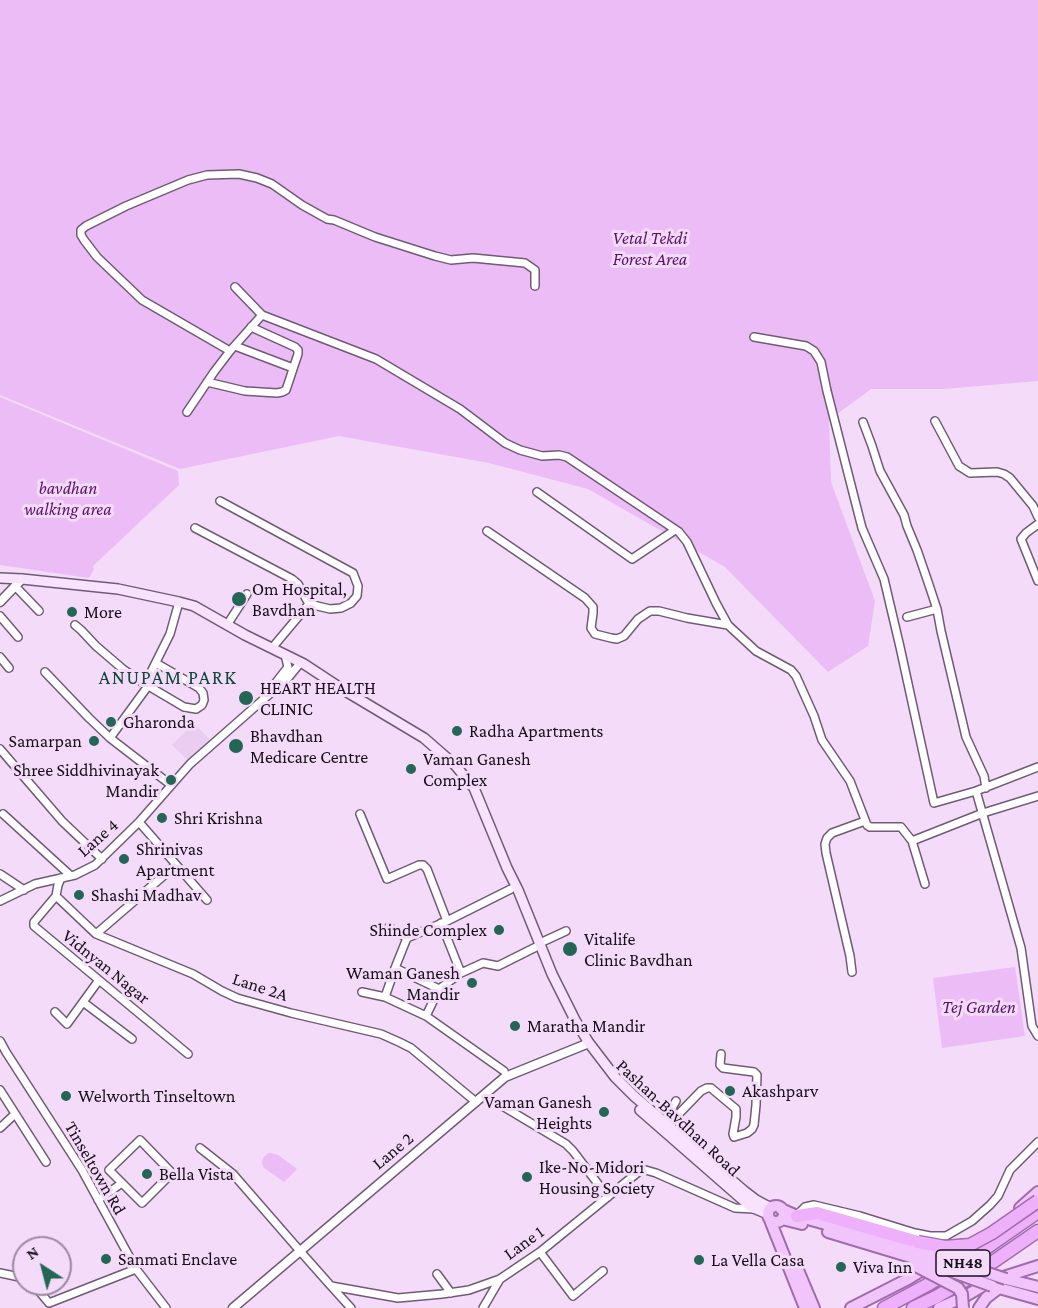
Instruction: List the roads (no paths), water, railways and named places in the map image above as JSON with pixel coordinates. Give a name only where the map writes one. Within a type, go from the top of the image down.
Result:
[{"type":"highway","points":[[797,1216],[817,1213],[915,1253],[970,1245],[1038,1202]]},
{"type":"highway","name":"NH48","points":[[884,1308],[973,1257],[1038,1212]]},
{"type":"highway","name":"NH48","points":[[913,1308],[936,1297],[1038,1231]]},
{"type":"highway","points":[[992,1262],[1038,1242]]},
{"type":"highway","points":[[871,1308],[913,1287],[927,1285]]},
{"type":"main road","name":"Pashan-Bavdhan Road","points":[[0,578],[118,589],[194,606],[301,662],[424,738],[455,765],[474,788],[510,871],[558,998],[599,1068],[628,1099],[754,1209],[893,1251],[915,1253]]},
{"type":"main road","name":"Pashan-Bavdhan Road","points":[[507,868],[511,889],[538,945]]},
{"type":"main road","name":"Pashan-Bavdhan Road","points":[[586,1044],[634,1096],[742,1190],[775,1215],[797,1216]]},
{"type":"main road","points":[[938,1278],[1038,1192]]},
{"type":"main road","points":[[775,1215],[808,1307]]},
{"type":"main road","points":[[851,1308],[908,1279],[990,1228],[1005,1222]]},
{"type":"main road","points":[[915,1253],[1038,1299]]},
{"type":"main road","points":[[915,1253],[999,1284],[1038,1287]]},
{"type":"main road","points":[[915,1253],[958,1288],[962,1294],[963,1308]]},
{"type":"main road","points":[[939,1308],[991,1281],[1038,1266]]},
{"type":"main road","points":[[980,1306],[999,1284]]},
{"type":"street","points":[[293,368],[233,349],[142,300],[97,257],[81,235],[81,230],[126,206],[188,180],[207,175],[239,174],[272,184],[327,219],[435,256],[452,260],[473,258],[525,263],[535,270],[535,286]]},
{"type":"street","points":[[236,287],[262,315],[376,359],[460,409],[505,443],[542,456],[567,457],[684,537],[728,625],[756,651],[791,670],[796,676],[822,740],[850,781],[868,826],[901,827],[912,841],[924,884]]},
{"type":"street","points":[[187,412],[207,382],[262,315]]},
{"type":"street","points":[[207,382],[245,391],[280,393],[286,390],[298,354],[295,347],[251,327]]},
{"type":"street","points":[[754,337],[806,346],[814,351],[821,362],[862,528],[884,579],[934,803],[986,788],[1038,767]]},
{"type":"street","points":[[935,421],[960,466],[970,473],[998,472],[1004,474],[1033,506],[1038,517]]},
{"type":"street","points":[[863,422],[880,471],[904,515],[937,609],[966,737],[984,776],[986,788]]},
{"type":"street","points":[[537,492],[632,559],[675,530]]},
{"type":"street","points":[[195,528],[292,579],[298,584],[309,604],[330,609],[341,608],[351,603],[357,596],[358,586],[353,573],[220,501]]},
{"type":"street","points":[[1038,524],[1021,539],[1038,581]]},
{"type":"street","points":[[487,531],[585,598],[593,608],[591,628],[595,634],[617,639],[624,636],[638,619],[650,611],[728,625]]},
{"type":"street","points":[[0,602],[22,579]]},
{"type":"street","points":[[15,586],[39,611]]},
{"type":"street","points":[[227,625],[247,594]]},
{"type":"street","points":[[110,738],[146,685],[170,634],[179,602]]},
{"type":"street","points":[[272,648],[309,604]]},
{"type":"street","points":[[907,617],[937,609]]},
{"type":"street","points":[[0,616],[18,637]]},
{"type":"street","points":[[75,625],[124,670],[146,685],[184,707],[196,709],[202,705],[203,693],[199,688],[156,663]]},
{"type":"street","name":"Lane 4","points":[[273,691],[274,685],[288,667],[285,655]]},
{"type":"street","points":[[0,657],[9,668]]},
{"type":"street","name":"Lane 4","points":[[0,901],[35,884],[71,876],[95,865],[139,822],[190,764],[273,691],[279,689],[301,662]]},
{"type":"street","points":[[45,672],[110,738],[171,785]]},
{"type":"street","points":[[0,749],[62,821],[102,859]]},
{"type":"street","points":[[976,791],[1021,948],[1032,1026],[1038,1036]]},
{"type":"street","points":[[912,841],[982,813],[1038,796]]},
{"type":"street","points":[[3,814],[71,876]]},
{"type":"street","points":[[360,814],[387,879],[418,866],[423,865],[427,869],[461,973]]},
{"type":"street","points":[[852,972],[825,844],[832,833],[865,821]]},
{"type":"street","points":[[139,822],[207,900]]},
{"type":"street","points":[[96,934],[176,865]]},
{"type":"street","points":[[0,874],[24,890]]},
{"type":"street","points":[[56,896],[61,878]]},
{"type":"street","points":[[385,997],[407,938],[511,889]]},
{"type":"street","name":"Lane 2A","points":[[56,896],[96,934],[194,974],[222,992],[291,1013],[381,1034],[411,1048],[476,1102]]},
{"type":"street","name":"Vidnyan Nagar","points":[[56,896],[34,922],[34,926],[189,1054]]},
{"type":"street","points":[[389,927],[407,938]]},
{"type":"street","points":[[426,1016],[439,989],[461,973],[483,963],[498,966],[566,932]]},
{"type":"street","points":[[394,968],[439,989]]},
{"type":"street","points":[[55,1012],[67,1024],[99,980]]},
{"type":"street","points":[[362,992],[385,997],[426,1016],[504,1071]]},
{"type":"street","points":[[83,1002],[132,1039]]},
{"type":"street","name":"Tinseltown Rd","points":[[0,1041],[82,1170],[136,1269],[166,1308]]},
{"type":"street","name":"Lane 2","points":[[233,1308],[505,1077],[586,1044]]},
{"type":"street","points":[[666,1123],[701,1091],[711,1088],[736,1109],[734,1137],[752,1129],[757,1076],[754,1072],[723,1068],[720,1065],[721,1054]]},
{"type":"street","points":[[0,1090],[46,1162]]},
{"type":"street","points":[[484,1095],[566,1144],[608,1197]]},
{"type":"street","points":[[666,1123],[676,1101]]},
{"type":"street","points":[[0,1128],[15,1114]]},
{"type":"street","points":[[140,1140],[172,1173],[142,1203],[122,1183],[109,1170],[140,1140]]},
{"type":"street","points":[[797,1216],[805,1207],[814,1205],[915,1233],[946,1236],[972,1221],[990,1205],[998,1196],[1010,1170],[1038,1142]]},
{"type":"street","points":[[200,1148],[233,1174],[351,1308]]},
{"type":"street","name":"Lane 1","points":[[331,1286],[398,1298],[469,1290],[500,1279],[540,1252],[642,1169],[735,1208],[754,1209]]},
{"type":"street","points":[[99,1200],[122,1183]]},
{"type":"street","points":[[540,1252],[573,1296],[603,1271]]},
{"type":"street","points":[[72,1294],[136,1269]]},
{"type":"street","points":[[437,1274],[451,1293]]},
{"type":"street","points":[[483,1308],[500,1279]]},
{"type":"street","points":[[43,1296],[49,1303],[67,1296]]},
{"type":"place","name":"Om Hospital, Bavdhan","points":[[239,599]]},
{"type":"place","name":"More","points":[[72,612]]},
{"type":"place","name":"HEART HEALTH CLINIC","points":[[246,698]]},
{"type":"place","name":"Gharonda","points":[[111,722]]},
{"type":"place","name":"Radha Apartments","points":[[457,731]]},
{"type":"place","name":"Samarpan","points":[[94,741]]},
{"type":"place","name":"Bhavdhan Medicare Centre","points":[[236,746]]},
{"type":"place","name":"Vaman Ganesh Complex","points":[[411,769]]},
{"type":"place","name":"Shree Siddhivinayak Mandir","points":[[171,780]]},
{"type":"place","name":"Shri Krishna","points":[[162,818]]},
{"type":"place","name":"Shrinivas Apartment","points":[[124,859]]},
{"type":"place","name":"Shashi Madhav","points":[[79,895]]},
{"type":"place","name":"Shinde Complex","points":[[499,930]]},
{"type":"place","name":"Vitalife Clinic Bavdhan","points":[[570,949]]},
{"type":"place","name":"Waman Ganesh Mandir","points":[[472,983]]},
{"type":"place","name":"Maratha Mandir","points":[[515,1026]]},
{"type":"place","name":"Akashparv","points":[[730,1091]]},
{"type":"place","name":"Welworth Tinseltown","points":[[66,1096]]},
{"type":"place","name":"Vaman Ganesh Heights","points":[[604,1112]]},
{"type":"place","name":"Bella Vista","points":[[147,1174]]},
{"type":"place","name":"Ike-No-Midori Housing Society","points":[[527,1177]]},
{"type":"place","name":"Sanmati Enclave","points":[[106,1259]]},
{"type":"place","name":"La Vella Casa","points":[[699,1260]]},
{"type":"place","name":"Viva Inn","points":[[841,1267]]},
{"type":"district","name":"ANUPAM PARK","points":[[168,678]]},
{"type":"park label","name":"Vetal Tekdi Forest Area","points":[[650,248]]},
{"type":"park label","name":"bavdhan walking area","points":[[68,498]]},
{"type":"park label","name":"Tej Garden","points":[[979,1007]]}]
